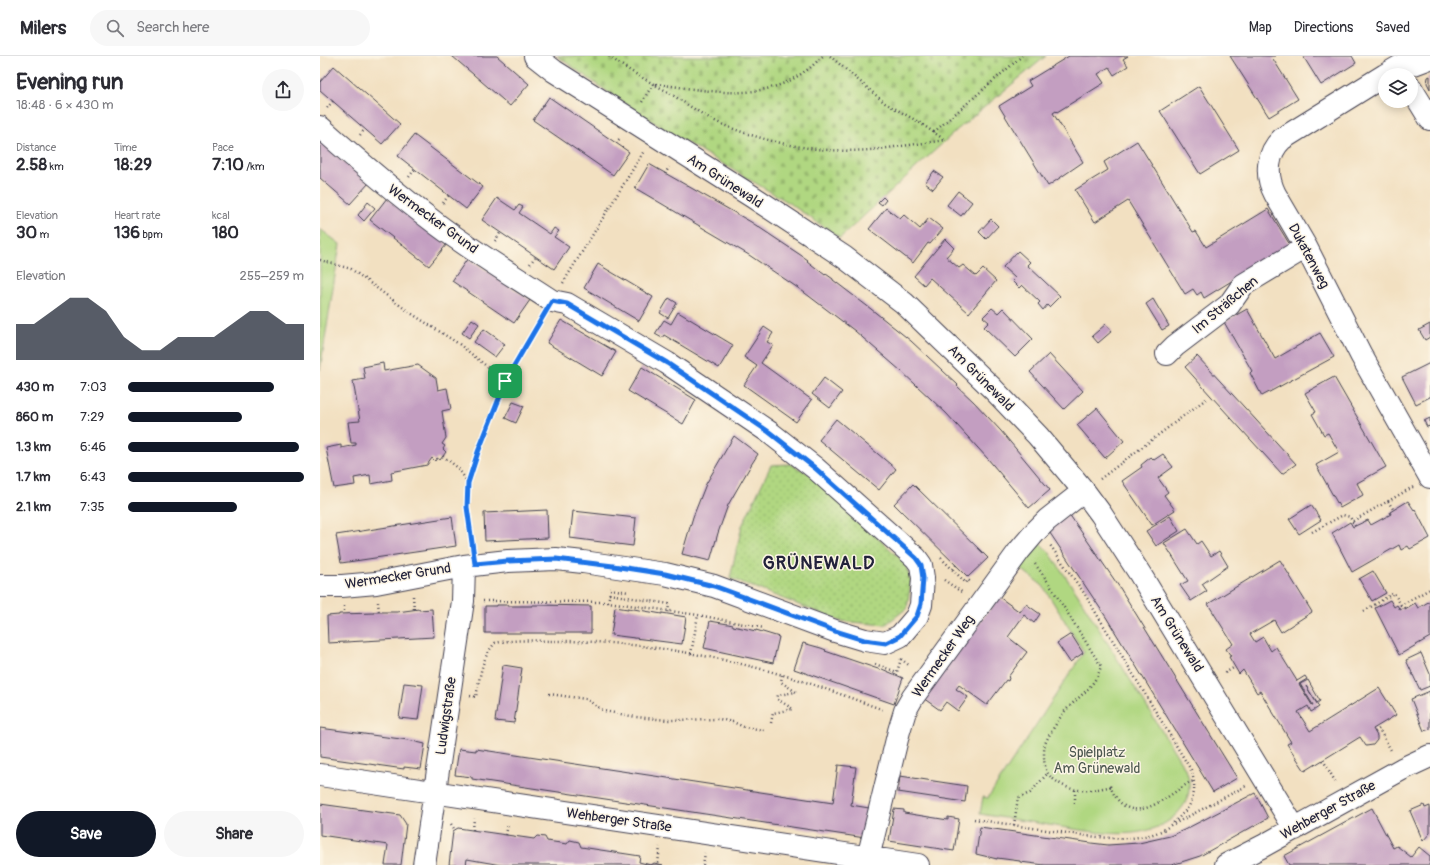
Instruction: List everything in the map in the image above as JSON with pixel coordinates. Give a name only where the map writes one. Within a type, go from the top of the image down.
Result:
[{"type":"street","name":"Am Grünewald","points":[[535,56],[554,71],[830,248],[904,303],[993,389],[1038,436],[1084,491],[1101,514],[1140,574],[1295,829]]},
{"type":"street","name":"Dukatenweg","points":[[1397,68],[1406,64],[1414,64],[1430,58]]},
{"type":"street","name":"Dukatenweg","points":[[1378,79],[1282,139],[1273,151],[1268,168],[1271,187],[1306,246],[1362,355],[1423,481]]},
{"type":"street","points":[[1418,99],[1430,119]]},
{"type":"street","name":"Wermecker Grund","points":[[320,586],[376,583],[470,565],[508,561],[556,559],[665,574],[714,586],[835,631],[864,640],[886,643],[900,636],[917,616],[921,604],[923,578],[921,565],[916,558],[815,468],[769,432],[667,363],[567,304],[552,301],[437,225],[374,175],[322,119]]},
{"type":"street","name":"Im Sträßchen","points":[[1167,354],[1175,346],[1229,304],[1243,285],[1306,246]]},
{"type":"street","name":"Wermecker Weg","points":[[856,859],[905,711],[926,678],[1036,530],[1084,491]]},
{"type":"street","name":"Ludwigstraße","points":[[424,865],[462,601],[470,565]]},
{"type":"street","name":"Wehberger Straße","points":[[1226,865],[1295,829],[1402,769],[1430,756]]},
{"type":"street","name":"Wehberger Straße","points":[[320,775],[856,859],[918,865]]},
{"type":"path","points":[[609,56],[624,68],[724,125],[774,142],[818,150],[859,150],[880,149],[946,140],[917,121],[885,103],[830,56]]},
{"type":"path","points":[[653,84],[728,92],[755,92],[781,84],[804,72],[823,56]]},
{"type":"path","points":[[934,132],[1022,56]]},
{"type":"path","points":[[322,119],[333,101]]},
{"type":"path","points":[[470,565],[467,507],[468,483],[505,381],[552,301],[638,162]]},
{"type":"path","name":"Wermecker Grund","points":[[408,179],[415,169]]},
{"type":"path","name":"Wermecker Grund","points":[[441,205],[449,195]]},
{"type":"path","name":"Wermecker Grund","points":[[496,240],[500,233]]},
{"type":"path","points":[[531,264],[535,257]]},
{"type":"path","points":[[320,260],[351,269],[409,312],[458,344],[505,381]]},
{"type":"path","points":[[1101,478],[1206,399]]},
{"type":"path","points":[[443,456],[458,468],[468,483]]},
{"type":"path","points":[[1353,521],[1423,481]]},
{"type":"path","points":[[1388,501],[1393,510]]},
{"type":"path","points":[[1312,532],[1343,515],[1350,517],[1355,526]]},
{"type":"path","points":[[1036,530],[1054,549],[1084,593],[1191,770],[1195,781],[1192,801],[1187,810],[1168,827]]},
{"type":"path","points":[[1032,561],[1046,579],[1101,666],[1098,676],[1084,694],[1064,712],[1044,745],[1044,761],[1047,774],[1060,784],[1075,790],[1093,790],[1111,786],[1114,797],[1119,802],[1129,809],[1140,810],[1148,808],[1190,782],[1195,781]]},
{"type":"path","points":[[956,566],[953,569],[966,583],[968,580]]},
{"type":"path","points":[[412,588],[414,610]]},
{"type":"path","points":[[608,602],[610,589]]},
{"type":"path","points":[[1364,611],[1394,593],[1401,607],[1430,589]]},
{"type":"path","points":[[609,594],[669,604],[668,612]]},
{"type":"path","points":[[485,601],[502,603],[538,601],[572,603],[608,602],[633,607],[698,615],[762,628],[761,632]]},
{"type":"path","points":[[691,654],[698,615]]},
{"type":"path","points":[[449,694],[476,697],[482,665],[490,648],[495,643],[610,642],[691,654],[782,675],[892,712],[893,707],[905,711]]},
{"type":"path","points":[[897,672],[901,659],[906,664]]},
{"type":"path","points":[[771,723],[773,713],[792,709],[776,699],[778,694],[796,692],[781,682],[782,675]]},
{"type":"path","points":[[549,694],[586,699],[604,711],[636,717],[667,720],[719,719],[764,730]]},
{"type":"path","points":[[1375,732],[1379,730],[1402,769]]},
{"type":"path","points":[[1014,825],[1018,798],[1030,793],[1047,774]]},
{"type":"path","points":[[974,819],[1110,838],[1144,835],[1160,832],[1263,777]]},
{"type":"path","points":[[1075,790],[1075,803]]},
{"type":"green space","points":[[557,56],[1046,56],[958,129],[840,238],[786,201],[672,134],[615,97]]},
{"type":"green space","points":[[320,229],[340,244],[320,370]]},
{"type":"green space","points":[[790,464],[808,473],[905,563],[911,581],[907,608],[885,625],[840,621],[730,578],[742,526],[771,465]]},
{"type":"green space","name":"Spielplatz Am Grünewald","points":[[1039,542],[1049,552],[1078,595],[1187,772],[1189,791],[1184,805],[1169,821],[1155,828],[1122,834],[1105,833],[980,814],[983,797],[988,798],[1084,652],[1043,586],[1020,568]]},
{"type":"building","points":[[452,56],[497,56],[529,84],[510,106]]},
{"type":"building","points":[[1069,56],[1128,56],[1123,59],[1128,66],[1114,75],[1109,67],[1098,74],[1104,83],[1053,113],[1083,162],[1048,186],[999,106],[1031,86],[1028,81]]},
{"type":"building","points":[[1230,56],[1275,56],[1273,59],[1298,99],[1269,117]]},
{"type":"building","points":[[1303,56],[1352,56],[1356,63],[1321,85]]},
{"type":"building","points":[[334,66],[400,124],[382,144],[320,90],[320,82]]},
{"type":"building","points":[[1430,76],[1430,89],[1427,83],[1428,77]]},
{"type":"building","points":[[1199,86],[1239,150],[1200,174],[1160,111]]},
{"type":"building","points":[[549,97],[629,152],[613,175],[533,120]]},
{"type":"building","points":[[414,135],[483,187],[466,209],[398,156]]},
{"type":"building","points":[[320,141],[369,183],[350,204],[320,178]]},
{"type":"building","points":[[1137,141],[1193,232],[1196,231],[1206,247],[1268,209],[1290,245],[1204,298],[1201,292],[1197,295],[1193,289],[1185,294],[1128,201],[1095,222],[1075,190],[1108,170],[1104,162]]},
{"type":"building","points":[[649,164],[751,222],[808,260],[807,261],[825,275],[826,274],[833,279],[911,341],[974,402],[1001,431],[1050,490],[1029,508],[988,459],[946,413],[855,331],[801,290],[749,255],[635,188]]},
{"type":"building","points":[[934,171],[943,177],[933,189],[925,183]]},
{"type":"building","points":[[958,191],[972,202],[961,216],[947,205]]},
{"type":"building","points":[[883,197],[886,200],[882,205],[878,202]]},
{"type":"building","points":[[387,198],[447,244],[429,266],[370,220]]},
{"type":"building","points":[[497,198],[515,210],[519,205],[523,207],[519,213],[550,234],[554,228],[559,231],[554,237],[569,247],[554,269],[482,220]]},
{"type":"building","points":[[368,202],[375,208],[364,221],[358,215]]},
{"type":"building","points":[[886,208],[900,219],[904,215],[920,229],[929,218],[943,229],[930,244],[928,243],[913,263],[869,229]]},
{"type":"building","points":[[991,219],[998,226],[986,239],[979,232]]},
{"type":"building","points":[[945,239],[954,248],[946,257],[959,268],[963,265],[976,276],[983,269],[996,281],[969,313],[930,278],[924,285],[914,276]]},
{"type":"building","points":[[1018,251],[1030,262],[1027,265],[1060,296],[1049,307],[1047,305],[1043,310],[1038,304],[1040,302],[1022,285],[1019,288],[1012,281],[1015,278],[1003,267]]},
{"type":"building","points":[[468,258],[530,300],[514,323],[452,281]]},
{"type":"building","points":[[598,264],[653,297],[639,321],[584,288]]},
{"type":"building","points":[[669,298],[677,303],[668,318],[660,313]]},
{"type":"building","points":[[1153,299],[1169,326],[1162,330],[1146,304]]},
{"type":"building","points":[[992,308],[998,313],[1003,308],[1033,339],[1015,357],[984,327],[989,322],[983,317]]},
{"type":"building","points":[[1247,309],[1275,359],[1320,333],[1334,357],[1262,396],[1250,373],[1252,371],[1224,322]]},
{"type":"building","points":[[678,312],[733,345],[719,368],[664,335],[662,338],[655,334],[664,320],[671,324]]},
{"type":"building","points":[[472,319],[479,324],[469,338],[462,333]]},
{"type":"building","points":[[561,320],[616,352],[602,376],[547,343]]},
{"type":"building","points":[[1106,324],[1112,331],[1098,343],[1092,336]]},
{"type":"building","points":[[1430,324],[1430,337],[1425,340],[1419,330]]},
{"type":"building","points":[[764,327],[773,333],[767,342],[773,345],[761,363],[812,400],[796,422],[744,385],[757,366],[744,357]]},
{"type":"building","points":[[484,329],[505,344],[495,357],[474,342]]},
{"type":"building","points":[[1049,354],[1083,391],[1064,409],[1030,372]]},
{"type":"building","points":[[1197,356],[1296,464],[1282,474],[1185,367]]},
{"type":"building","points":[[383,363],[384,371],[418,365],[436,378],[438,390],[447,388],[451,409],[442,411],[446,438],[442,444],[445,446],[443,449],[446,452],[440,460],[437,458],[435,461],[432,458],[427,465],[391,472],[392,480],[371,484],[370,475],[354,478],[355,485],[334,488],[326,448],[341,445],[341,448],[356,445],[356,443],[351,443],[348,422],[360,421],[353,381],[365,379],[363,367]]},
{"type":"building","points":[[1430,363],[1430,397],[1416,404],[1402,377]]},
{"type":"building","points":[[642,367],[696,400],[683,424],[628,391]]},
{"type":"building","points":[[1334,377],[1386,467],[1357,483],[1363,495],[1340,508],[1316,465],[1339,452],[1328,433],[1324,435],[1312,414],[1316,412],[1305,393]]},
{"type":"building","points":[[824,378],[842,392],[830,408],[812,394]]},
{"type":"building","points":[[513,402],[524,406],[516,423],[505,418]]},
{"type":"building","points":[[1097,408],[1124,441],[1105,458],[1077,425]]},
{"type":"building","points":[[1430,418],[1430,426],[1427,427],[1424,421]]},
{"type":"building","points":[[836,419],[896,469],[879,490],[819,440]]},
{"type":"building","points":[[734,436],[758,454],[728,505],[710,561],[682,554],[693,517],[706,484]]},
{"type":"building","points":[[1163,454],[1173,467],[1158,478],[1168,492],[1164,495],[1175,510],[1152,525],[1122,481],[1142,467],[1141,465],[1151,457],[1154,460]]},
{"type":"building","points":[[913,484],[988,558],[968,577],[894,504]]},
{"type":"building","points":[[1408,501],[1414,510],[1415,509],[1430,538],[1410,549],[1408,546],[1401,550],[1399,545],[1352,572],[1332,533],[1350,522],[1353,527],[1368,520],[1371,525],[1391,514],[1390,512]]},
{"type":"building","points":[[1311,505],[1321,520],[1299,534],[1289,519]]},
{"type":"building","points":[[547,510],[548,538],[485,541],[484,513]]},
{"type":"building","points":[[573,511],[636,518],[633,546],[570,538]]},
{"type":"building","points":[[1069,514],[1120,588],[1237,778],[1213,792],[1106,617],[1048,530]]},
{"type":"building","points":[[1170,516],[1179,531],[1156,546],[1146,531]]},
{"type":"building","points":[[452,517],[456,546],[341,563],[336,535]]},
{"type":"building","points":[[1187,529],[1197,544],[1201,541],[1211,556],[1219,551],[1228,566],[1202,584],[1207,591],[1191,601],[1180,585],[1188,581],[1164,543]]},
{"type":"building","points":[[1280,560],[1312,612],[1281,632],[1274,620],[1250,634],[1255,642],[1263,637],[1271,651],[1276,647],[1297,681],[1305,676],[1307,679],[1299,684],[1313,705],[1300,684],[1308,680],[1320,701],[1317,703],[1306,686],[1319,707],[1311,712],[1308,706],[1298,712],[1310,731],[1379,688],[1396,715],[1373,729],[1377,736],[1377,740],[1373,745],[1366,746],[1360,737],[1305,771],[1287,744],[1291,742],[1260,691],[1257,693],[1243,670],[1239,674],[1229,657],[1231,656],[1226,649],[1233,644],[1208,604]]},
{"type":"building","points":[[1373,571],[1386,593],[1372,601],[1359,579]]},
{"type":"building","points":[[999,597],[1020,612],[1026,604],[1040,614],[1034,623],[1024,615],[1008,637],[1027,652],[1008,677],[1008,681],[1006,680],[987,705],[959,685],[956,689],[968,697],[958,711],[946,702],[940,710],[923,698]]},
{"type":"building","points":[[1390,600],[1394,607],[1397,605],[1400,610],[1405,607],[1405,609],[1415,603],[1418,608],[1430,601],[1430,637],[1399,655],[1375,608]]},
{"type":"building","points":[[485,606],[591,606],[591,633],[485,633]]},
{"type":"building","points":[[615,607],[686,617],[682,644],[611,635]]},
{"type":"building","points":[[432,609],[434,637],[328,643],[327,616],[374,612],[397,612]]},
{"type":"building","points":[[710,621],[756,630],[779,637],[773,663],[704,648]]},
{"type":"building","points":[[1071,634],[1083,653],[1070,662],[1057,643]]},
{"type":"building","points":[[803,643],[881,670],[882,669],[903,678],[894,704],[794,669]]},
{"type":"building","points":[[1421,653],[1430,674],[1430,686],[1420,690],[1406,660]]},
{"type":"building","points":[[503,665],[522,668],[514,723],[495,721]]},
{"type":"building","points":[[404,683],[423,685],[418,720],[399,718]]},
{"type":"building","points":[[1430,691],[1430,729],[1424,731],[1411,699]]},
{"type":"building","points":[[320,728],[408,740],[425,744],[421,769],[404,767],[404,769],[320,757]]},
{"type":"building","points":[[459,749],[476,751],[476,749],[833,803],[838,765],[856,767],[851,805],[869,808],[865,838],[472,779],[472,777],[455,775]]},
{"type":"building","points":[[900,776],[967,786],[965,802],[898,792]]},
{"type":"building","points":[[1255,793],[1268,818],[1200,856],[1172,865],[1045,865],[997,859],[976,854],[980,827],[1108,845],[1139,843],[1170,836],[1184,830]]},
{"type":"building","points":[[320,804],[400,815],[406,824],[401,865],[385,865],[388,845],[320,835]]},
{"type":"building","points":[[1424,805],[1425,808],[1430,806],[1430,833],[1423,841],[1410,811]]},
{"type":"building","points":[[1372,808],[1393,848],[1397,846],[1411,857],[1419,847],[1430,856],[1430,865],[1289,865],[1284,856]]},
{"type":"building","points":[[894,809],[904,810],[904,813],[948,820],[948,817],[959,819],[954,851],[889,841]]},
{"type":"building","points":[[458,828],[534,839],[537,836],[545,837],[547,841],[567,844],[570,840],[579,842],[581,847],[640,856],[639,862],[651,865],[501,865],[467,859],[466,865],[449,865],[453,831]]},
{"type":"building","points":[[654,863],[663,865],[651,865]]},
{"type":"district","name":"GRÜNEWALD","points":[[819,563]]},
{"type":"route","points":[[552,301],[567,304],[667,363],[769,432],[815,468],[916,558],[921,565],[923,578],[921,604],[917,616],[900,636],[886,643],[864,640],[835,631],[714,586],[665,574],[556,559],[475,564],[467,507],[468,483],[505,381],[552,301]]}]
